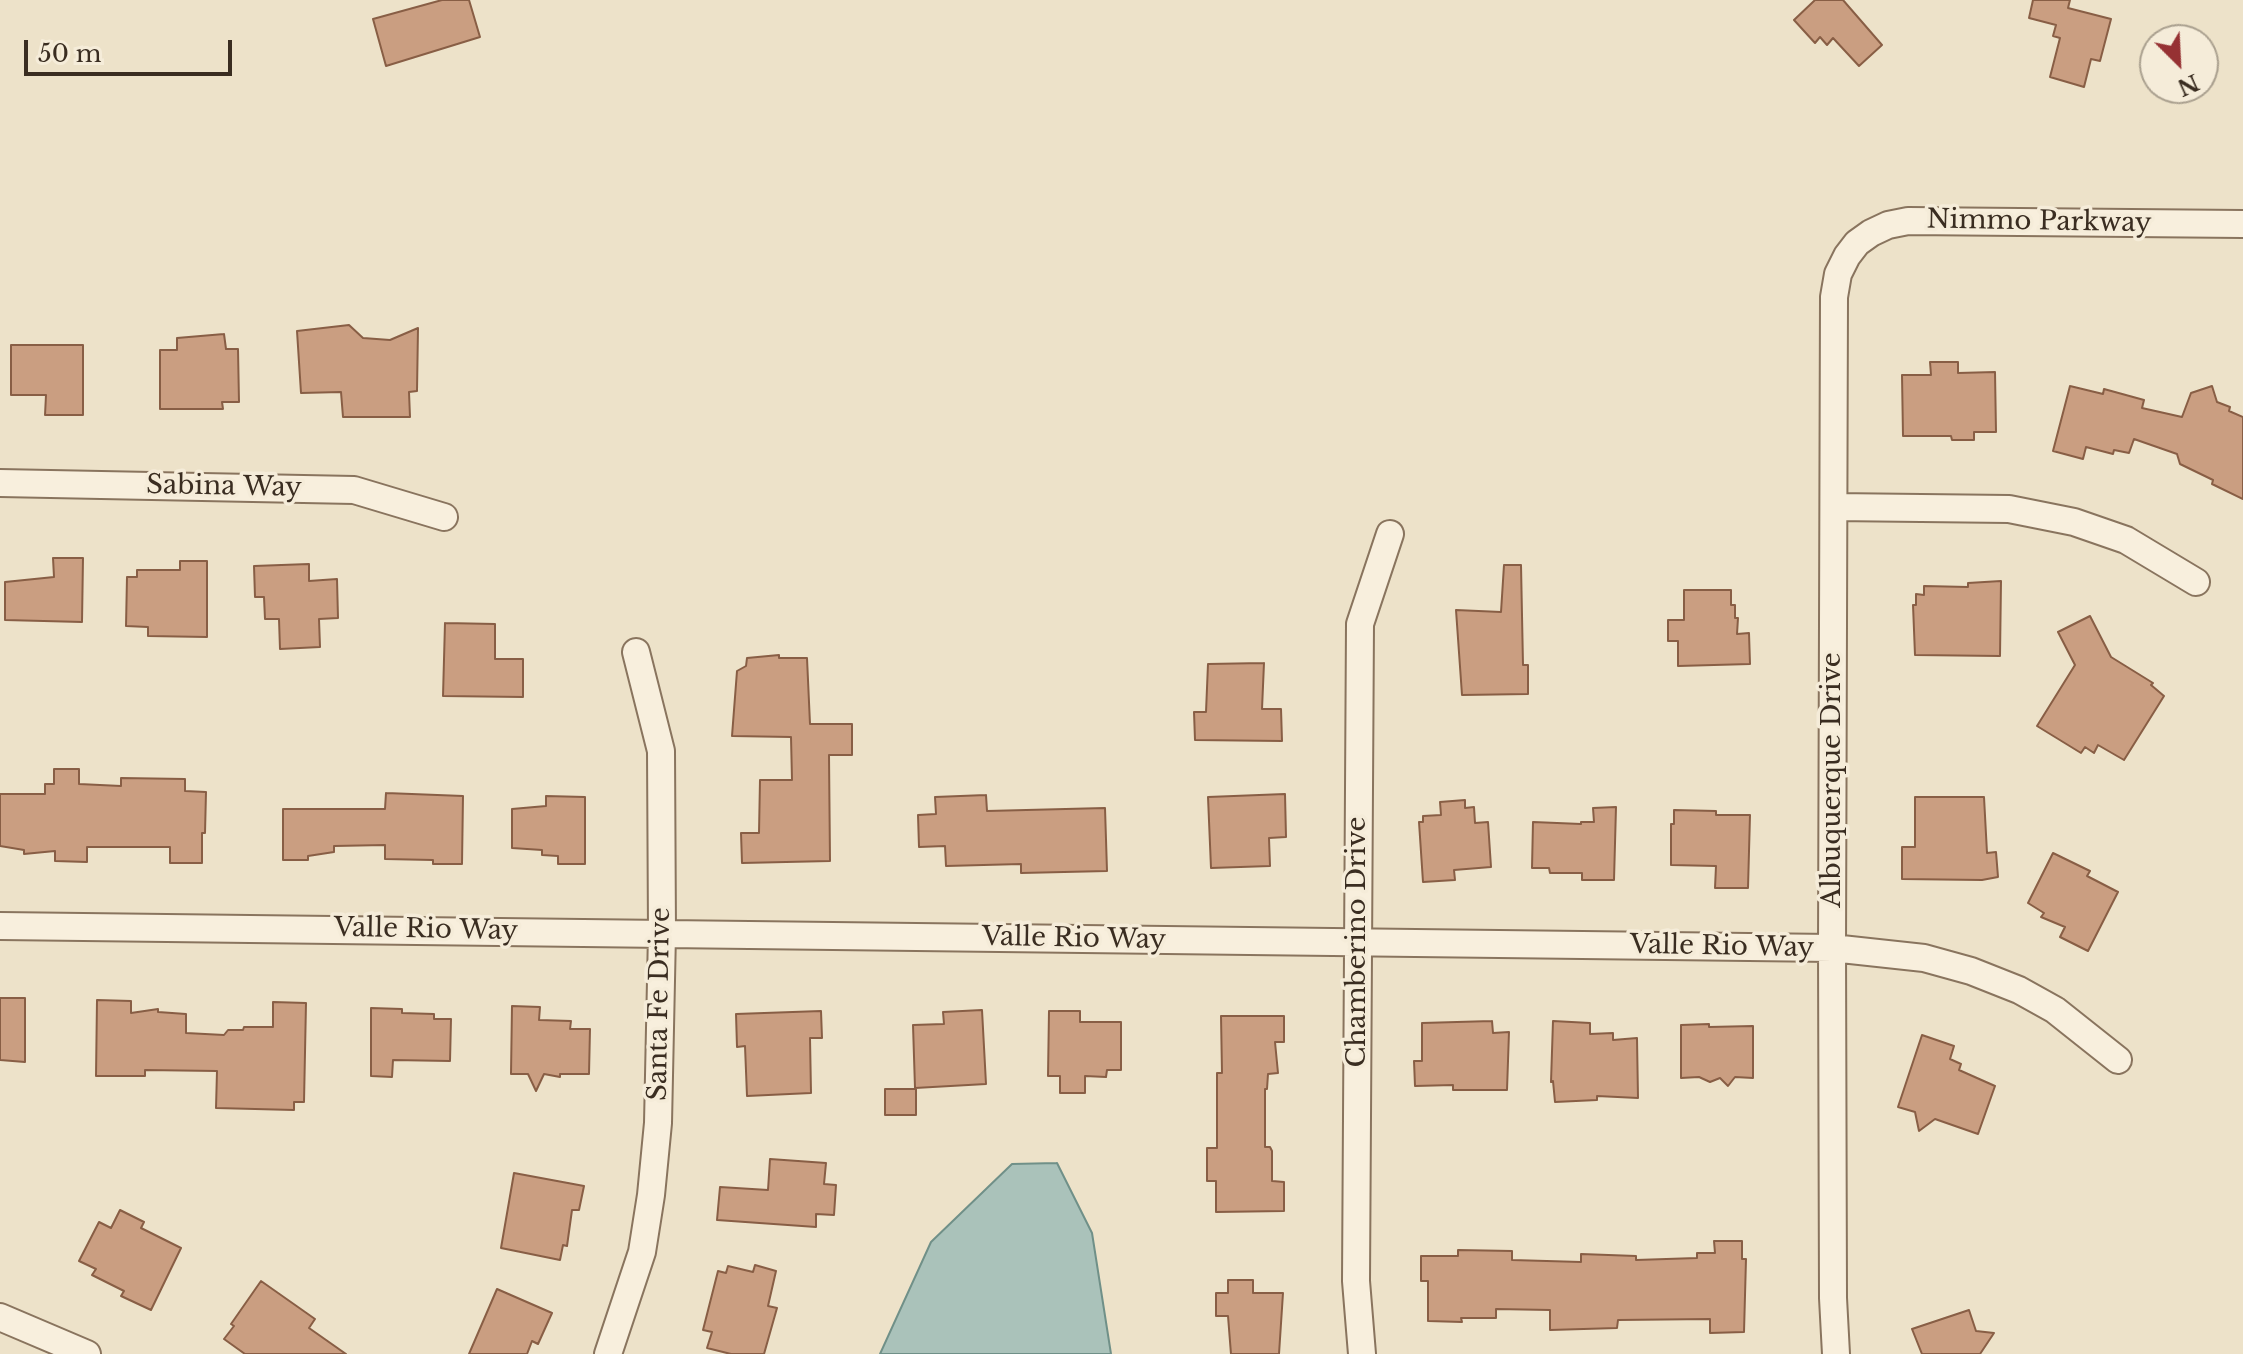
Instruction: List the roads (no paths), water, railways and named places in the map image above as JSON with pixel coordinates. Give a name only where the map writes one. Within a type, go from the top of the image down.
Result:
[{"type":"street","name":"Nimmo Parkway","points":[[1847,256],[1857,243],[1871,233],[1908,221],[2243,224]]},
{"type":"street","name":"Albuquerque Drive","points":[[1836,1354],[1833,1298],[1832,948],[1834,297],[1838,274],[1847,256]]},
{"type":"street","name":"Sabina Way","points":[[0,483],[354,490],[444,517]]},
{"type":"street","points":[[1834,507],[2009,509],[2074,522],[2126,540],[2196,582]]},
{"type":"street","name":"Chamberino Drive","points":[[1362,1354],[1356,1281],[1360,624],[1390,534]]},
{"type":"street","name":"Santa Fe Drive","points":[[608,1354],[642,1252],[658,1123],[662,933],[661,751],[636,652]]},
{"type":"street","name":"Valle Rio Way","points":[[0,926],[1832,948],[1924,958],[1971,971],[2019,990],[2055,1010],[2118,1060]]},
{"type":"street","points":[[0,1317],[87,1354]]},
{"type":"water","points":[[1057,1163],[1092,1233],[1111,1354],[880,1354],[931,1242],[1012,1164]]}]
